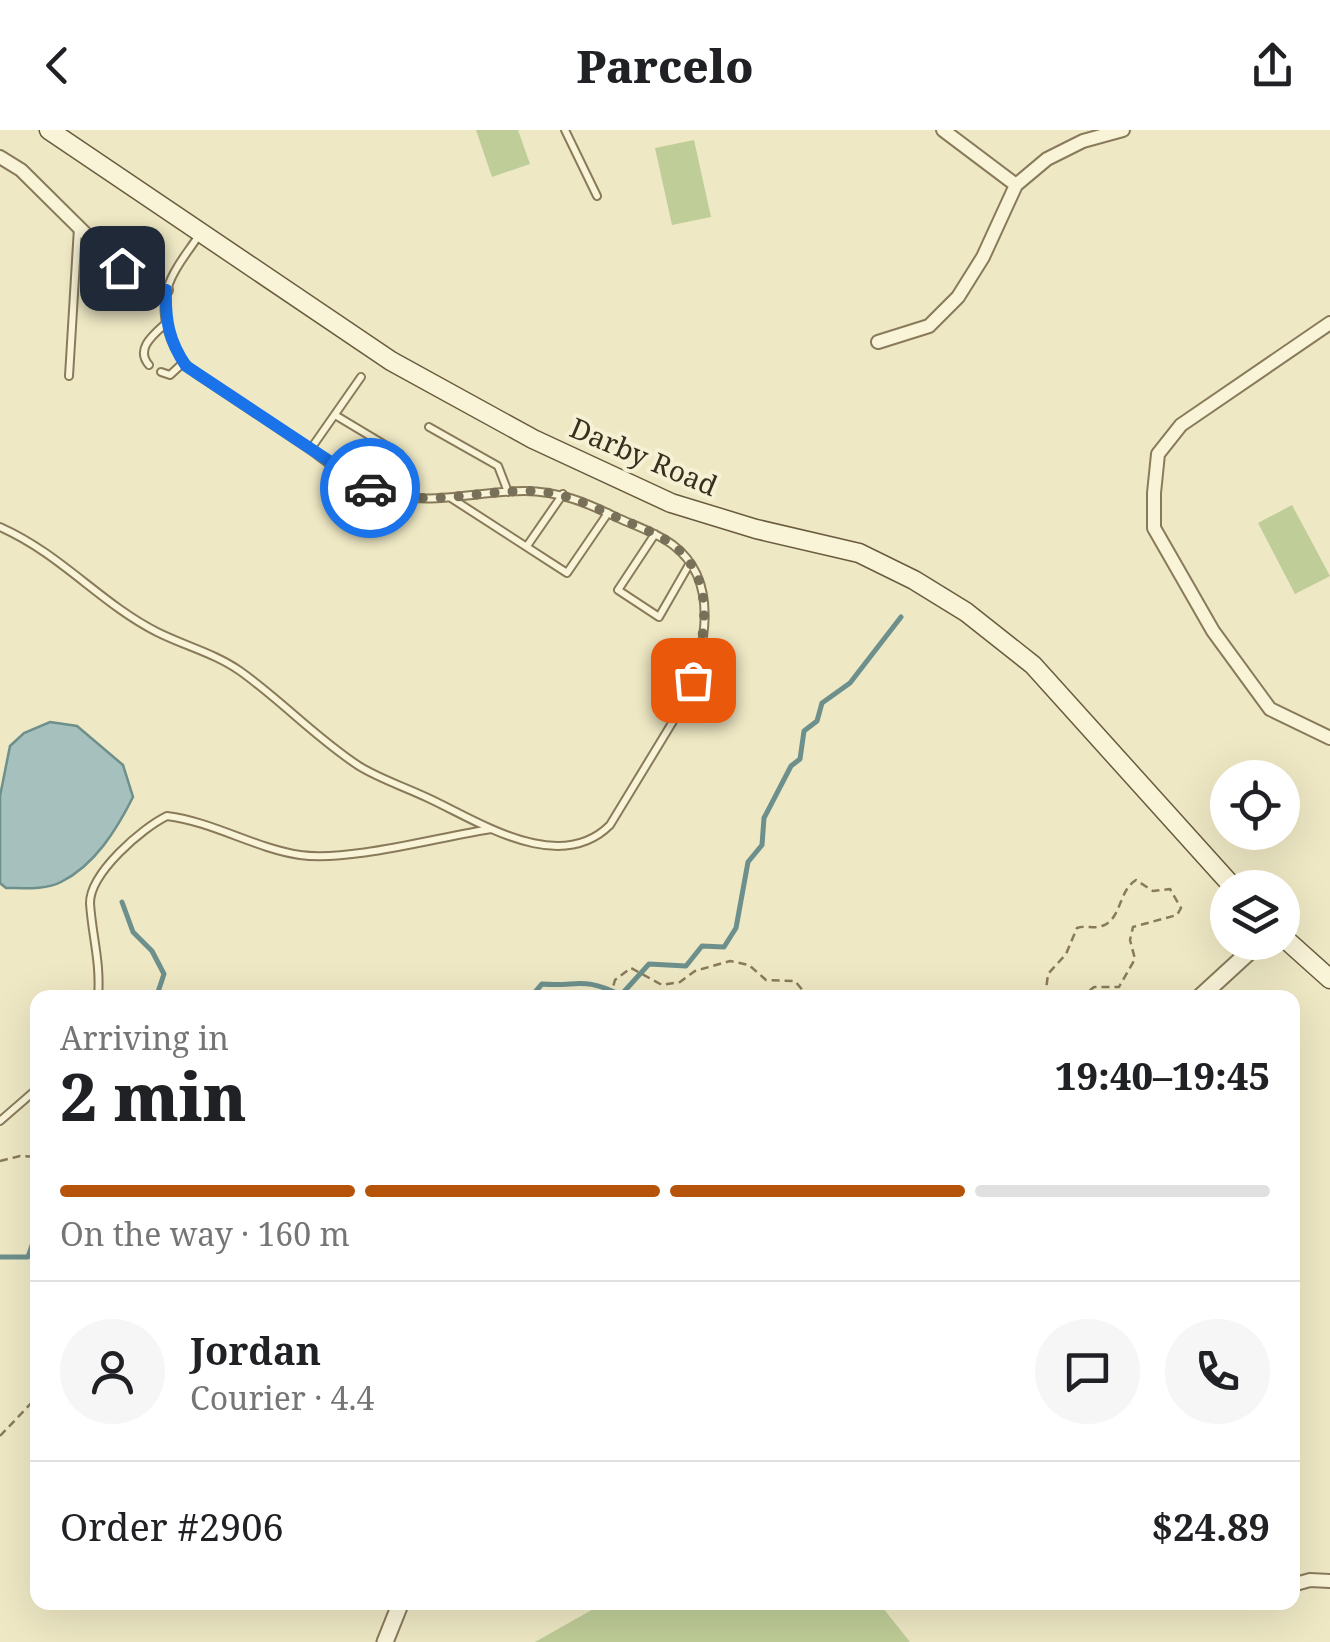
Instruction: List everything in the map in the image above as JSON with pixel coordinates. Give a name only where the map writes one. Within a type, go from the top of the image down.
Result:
[{"type":"main road","name":"Darby Road","points":[[48,130],[391,361],[534,439],[670,503],[859,553],[966,612],[1033,665],[1218,870]]},
{"type":"main road","points":[[1300,952],[1330,979]]},
{"type":"street","points":[[944,130],[1016,184]]},
{"type":"street","points":[[878,342],[930,326],[958,297],[983,257],[1016,184],[1047,159],[1082,141],[1122,130]]},
{"type":"street","points":[[0,156],[21,170],[122,268],[141,282],[166,290]]},
{"type":"street","points":[[1330,323],[1181,425],[1158,454],[1154,493],[1154,528],[1213,631],[1270,710],[1330,738]]},
{"type":"street","points":[[1209,990],[1241,960]]},
{"type":"street","points":[[1300,1583],[1330,1581]]},
{"type":"street","points":[[386,1642],[398,1610]]},
{"type":"lane","points":[[565,130],[597,196]]},
{"type":"lane","points":[[69,376],[78,226]]},
{"type":"lane","points":[[0,527],[25,538],[157,632],[213,654],[240,671],[362,768],[517,841],[553,847],[601,834],[610,826],[686,700],[693,680],[703,642],[705,609],[700,582],[690,562],[655,534],[563,494],[508,492],[423,499],[379,492],[310,450],[195,372],[170,338],[166,290],[200,234]]},
{"type":"lane","points":[[149,365],[143,350],[166,323]]},
{"type":"lane","points":[[161,372],[170,374],[184,362]]},
{"type":"lane","points":[[310,450],[361,378]]},
{"type":"lane","points":[[335,414],[400,454]]},
{"type":"lane","points":[[429,426],[498,466],[508,492]]},
{"type":"lane","points":[[527,546],[563,494]]},
{"type":"lane","points":[[450,497],[567,573],[608,513]]},
{"type":"lane","points":[[655,534],[618,590],[659,617],[690,562]]},
{"type":"lane","points":[[98,990],[100,965],[90,898],[103,874],[130,841],[167,816],[191,819],[268,848],[327,857],[492,829]]},
{"type":"lane","points":[[0,1121],[30,1095]]},
{"type":"path","points":[[1046,990],[1048,974],[1066,954],[1077,928],[1094,928],[1113,920],[1126,886],[1136,880],[1153,891],[1170,889],[1181,908],[1177,915],[1133,927],[1130,940],[1135,959],[1119,987],[1094,986],[1090,990]]},
{"type":"path","points":[[612,990],[615,980],[631,968],[662,985],[672,985],[695,971],[730,961],[749,965],[766,980],[795,981],[802,990]]},
{"type":"path","points":[[0,1161],[30,1157]]},
{"type":"path","points":[[0,1436],[30,1404]]},
{"type":"green space","points":[[476,130],[518,130],[530,164],[492,177]]},
{"type":"green space","points":[[694,140],[711,217],[672,225],[655,148]]},
{"type":"green space","points":[[1292,505],[1330,576],[1295,594],[1258,523]]},
{"type":"green space","points":[[592,1610],[885,1610],[910,1642],[535,1642]]},
{"type":"water","points":[[50,722],[77,726],[123,765],[133,797],[104,845],[73,875],[48,886],[6,888],[0,883],[0,796],[10,746],[24,733]]},
{"type":"waterway","points":[[626,990],[649,964],[686,966],[702,946],[724,947],[736,928],[748,862],[762,845],[764,818],[791,766],[800,759],[804,731],[817,721],[822,703],[850,683],[901,617]]},
{"type":"waterway","points":[[122,902],[133,932],[152,951],[164,974],[159,990]]},
{"type":"waterway","points":[[537,990],[542,984],[589,984],[610,990]]},
{"type":"waterway","points":[[0,1257],[28,1257],[30,1251]]},
{"type":"way so far","points":[[370,488],[423,499],[522,491],[563,494],[655,534],[690,562],[700,582],[705,609],[703,642],[693,680]]},
{"type":"route","points":[[122,268],[141,282],[166,290],[166,323],[186,366],[370,488]]}]
